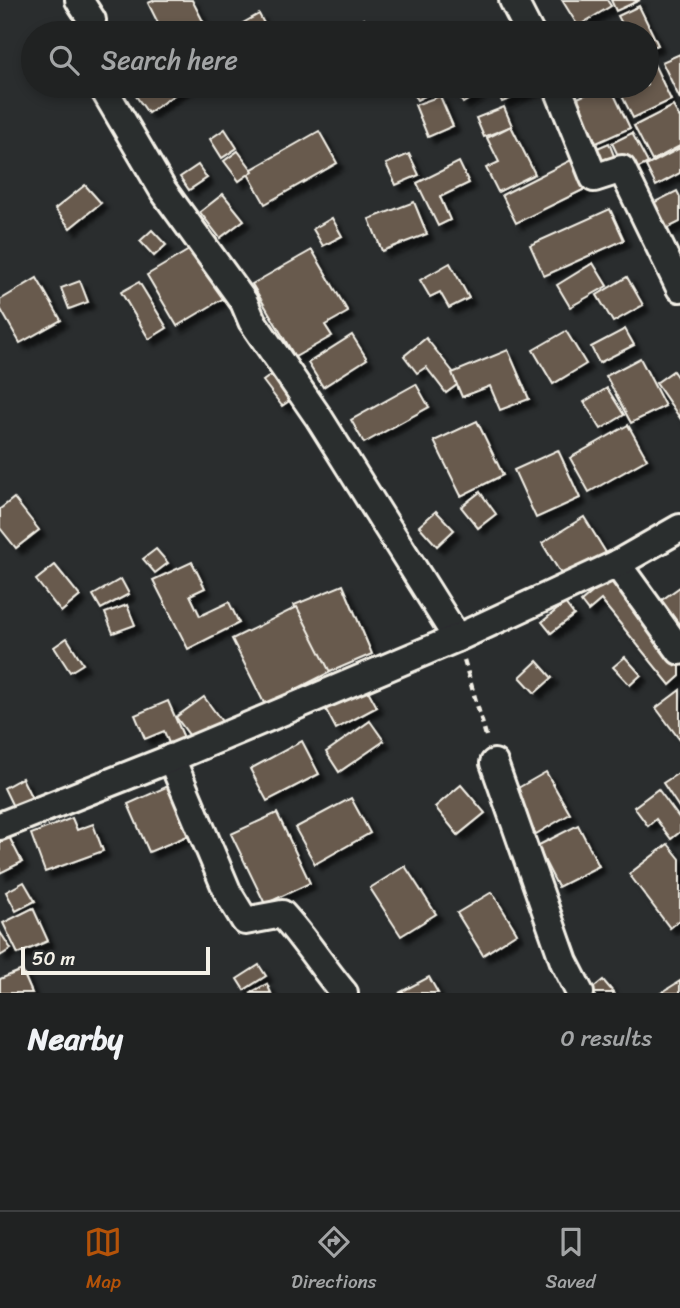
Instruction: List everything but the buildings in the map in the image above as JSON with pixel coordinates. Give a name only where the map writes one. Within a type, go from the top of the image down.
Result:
[{"type":"street","points":[[79,0],[92,21]]},
{"type":"street","points":[[513,0],[524,21]]},
{"type":"street","points":[[109,98],[163,190],[244,302],[252,321],[318,418],[457,638]]},
{"type":"street","points":[[562,98],[594,178],[622,169],[680,288]]},
{"type":"street","points":[[0,826],[172,758],[457,638],[617,564],[680,528]]},
{"type":"street","points":[[617,564],[680,651]]},
{"type":"street","points":[[172,758],[229,893],[245,921],[282,914],[301,934],[325,971],[344,993]]},
{"type":"street","points":[[494,763],[564,962],[580,993]]},
{"type":"path","points":[[457,638],[494,763]]}]
